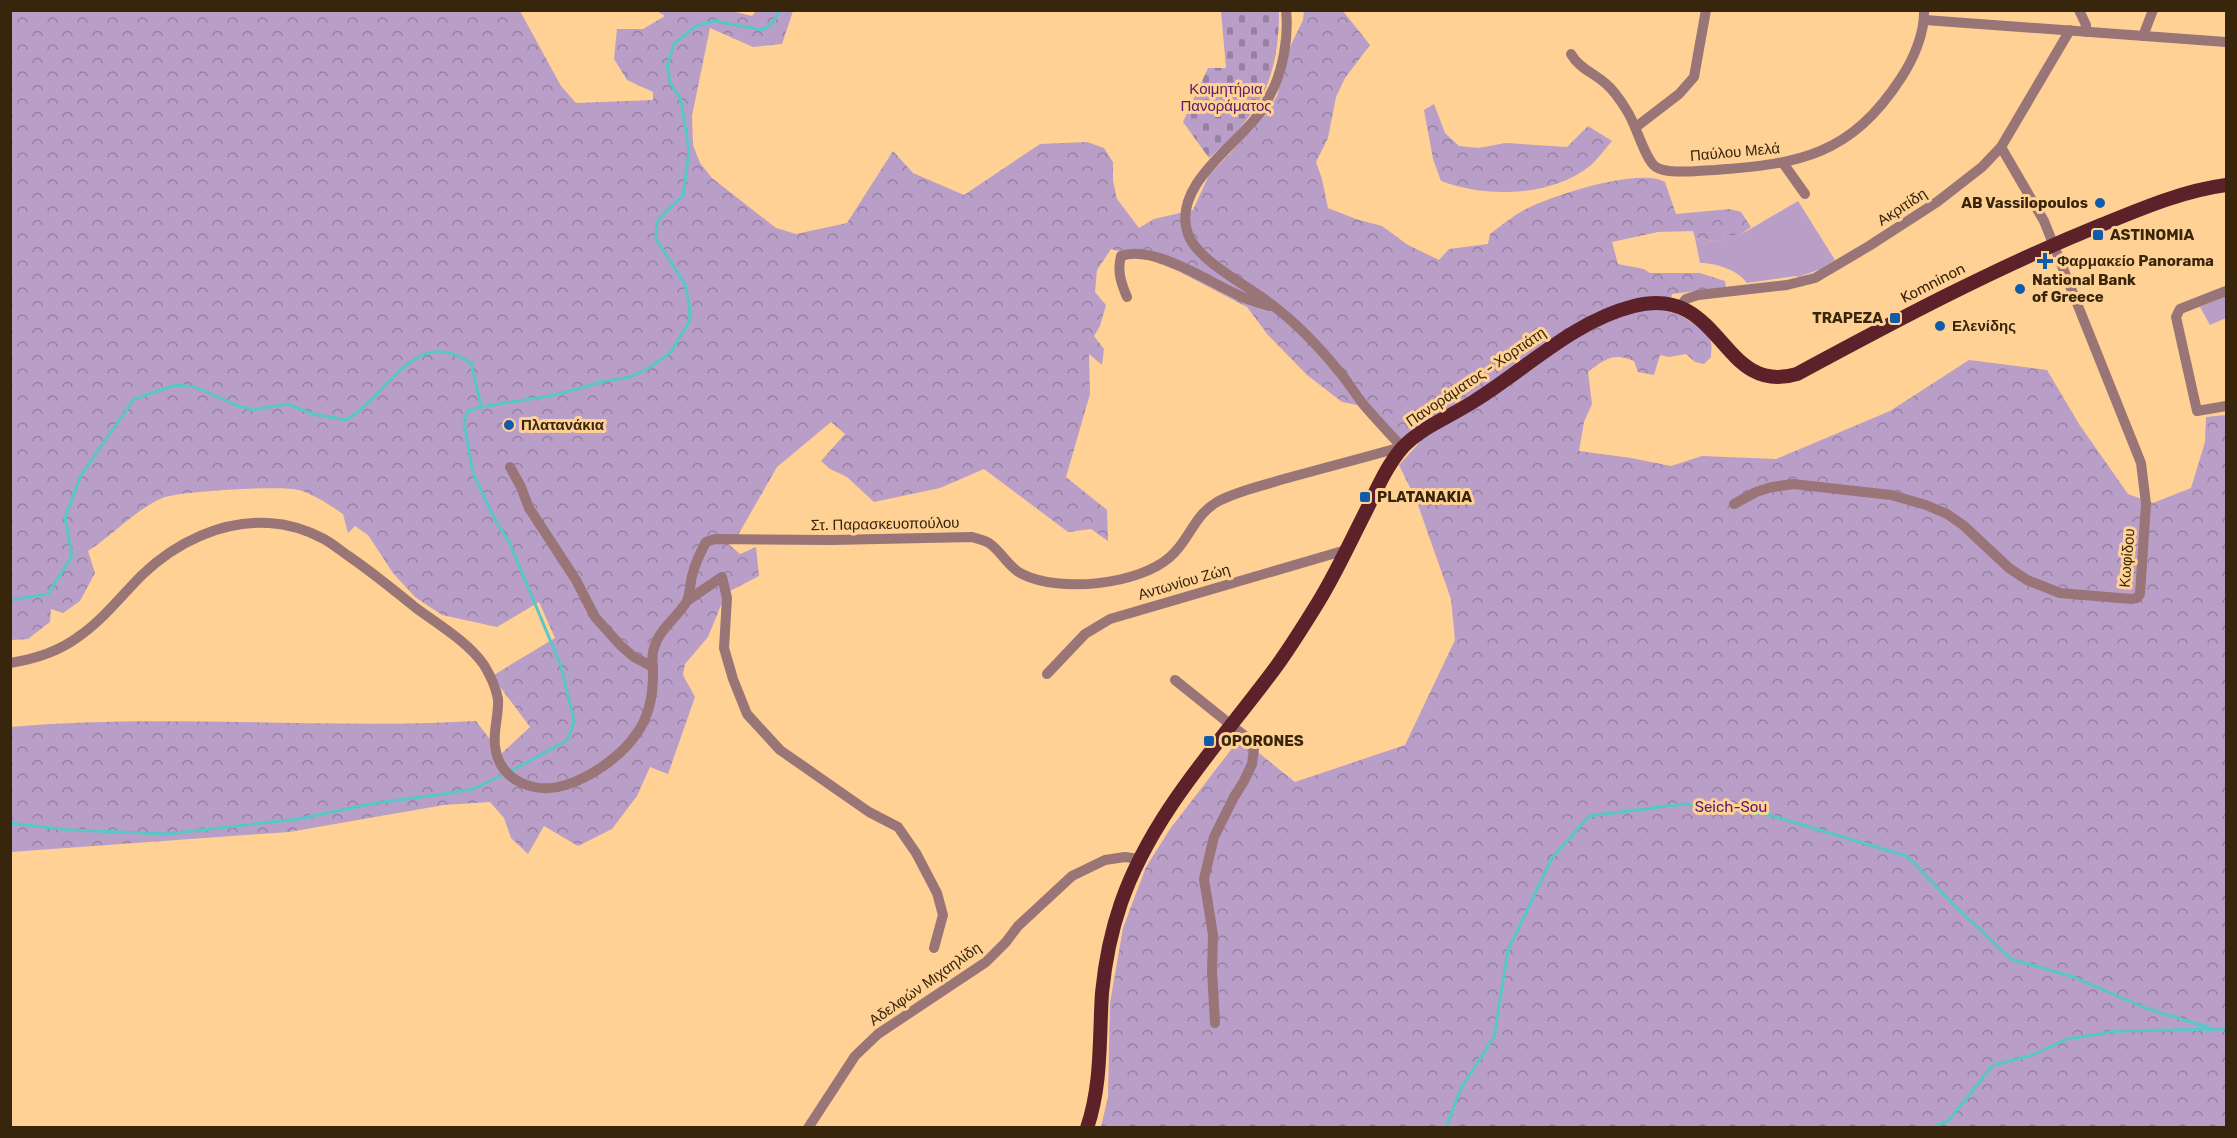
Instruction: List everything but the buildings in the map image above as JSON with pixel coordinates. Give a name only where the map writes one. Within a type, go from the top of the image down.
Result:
[{"type":"main road","name":"Komninon","points":[[1680,306],[1707,325],[1734,357],[1750,370],[1766,377],[1784,378],[1797,374],[1942,296],[2052,244],[2152,204],[2226,185]]},
{"type":"main road","name":"Πανοράματος - Χορτιάτη","points":[[1086,1128],[1095,1103],[1098,1083],[1103,990],[1108,951],[1120,907],[1139,859],[1169,809],[1291,646],[1320,600],[1382,478],[1405,446],[1423,431],[1473,402],[1558,343],[1592,323],[1636,305],[1663,303],[1680,306]]},
{"type":"street","points":[[1286,10],[1285,44],[1278,75],[1270,95],[1248,127],[1214,160],[1202,176],[1188,204],[1185,220],[1190,239],[1203,255],[1278,309],[1318,346],[1362,403],[1400,445],[1405,446]]},
{"type":"street","points":[[1571,54],[1578,65],[1612,90],[1636,128],[1679,94],[1694,77],[1706,10]]},
{"type":"street","points":[[2079,10],[2086,25],[2086,32]]},
{"type":"street","points":[[2144,36],[2153,10]]},
{"type":"street","points":[[1924,15],[2086,32],[2226,42]]},
{"type":"street","name":"Παύλου Μελά","points":[[1636,128],[1651,161],[1660,169],[1696,171],[1783,163],[1804,158],[1837,144],[1875,113],[1906,70],[1924,15]]},
{"type":"street","name":"Ακριτίδη","points":[[1680,306],[1686,299],[1698,295],[1787,285],[1822,274],[1937,202],[1982,167],[2001,147],[2070,30]]},
{"type":"street","name":"Κωφίδου","points":[[1734,504],[1772,486],[1793,484],[1891,495],[1947,514],[1963,525],[2009,568],[2027,580],[2060,593],[2109,598],[2137,598],[2140,594],[2146,504],[2141,463],[2044,221],[2001,147]]},
{"type":"street","points":[[1783,163],[1805,194]]},
{"type":"street","points":[[1127,297],[1121,285],[1118,267],[1121,256],[1130,252],[1149,255],[1179,266],[1241,297],[1278,309]]},
{"type":"street","points":[[2226,291],[2180,309],[2176,317],[2197,411],[2226,406]]},
{"type":"street","name":"Στ. Παρασκευοπούλου","points":[[10,663],[32,659],[58,650],[78,637],[99,621],[160,559],[197,536],[257,522],[302,529],[326,540],[382,580],[468,648],[484,665],[498,696],[495,737],[497,756],[507,773],[519,783],[531,788],[544,789],[573,783],[589,774],[622,751],[637,733],[651,707],[653,667],[651,657],[655,644],[688,600],[695,566],[706,542],[715,539],[820,541],[972,537],[989,543],[1019,573],[1036,580],[1064,585],[1110,581],[1141,574],[1170,557],[1201,513],[1218,501],[1269,484],[1405,446]]},
{"type":"street","points":[[510,467],[529,508],[576,580],[595,617],[621,646],[634,657],[653,667]]},
{"type":"street","name":"Αντωνίου Ζώη","points":[[1047,674],[1085,634],[1110,619],[1346,550]]},
{"type":"street","points":[[688,600],[722,577],[727,598],[724,648],[747,714],[780,750],[869,812],[898,827],[937,893],[943,915],[934,948]]},
{"type":"street","points":[[1175,680],[1246,737],[1254,749],[1252,764],[1244,782],[1214,837],[1204,879],[1213,935],[1215,1023]]},
{"type":"street","name":"Αδελφών Μιχαηλίδη","points":[[808,1128],[855,1056],[878,1034],[986,962],[1018,926],[1072,876],[1105,860],[1125,857],[1139,859]]},
{"type":"green space","name":"Seich-Sou","points":[[11,11],[520,11],[561,86],[576,103],[653,100],[653,92],[627,80],[614,59],[617,29],[643,29],[665,16],[657,11],[732,11],[752,16],[756,11],[793,11],[782,44],[753,47],[710,28],[692,116],[693,145],[700,163],[712,178],[776,228],[796,234],[847,223],[893,151],[913,173],[964,195],[1040,144],[1087,142],[1104,148],[1113,162],[1113,181],[1117,199],[1139,228],[1154,219],[1193,210],[1209,175],[1254,128],[1277,96],[1289,49],[1303,20],[1304,11],[1343,11],[1370,45],[1345,78],[1336,97],[1328,138],[1316,162],[1328,208],[1382,226],[1408,245],[1439,260],[1449,249],[1488,244],[1490,234],[1528,208],[1576,190],[1617,180],[1653,178],[1665,182],[1676,214],[1730,209],[1741,212],[1751,227],[1740,235],[1726,235],[1721,242],[1695,238],[1693,231],[1658,232],[1612,242],[1618,264],[1644,269],[1650,273],[1700,273],[1725,281],[1726,287],[1672,294],[1669,309],[1698,327],[1711,342],[1711,357],[1704,364],[1695,362],[1686,354],[1669,357],[1660,355],[1654,375],[1638,372],[1634,361],[1615,357],[1604,360],[1588,372],[1592,404],[1584,422],[1579,451],[1671,466],[1702,456],[1776,459],[1890,411],[1969,360],[2047,370],[2079,424],[2128,494],[2153,503],[2191,488],[2205,442],[2206,417],[2226,415],[2226,1127],[1101,1127],[1108,1097],[1110,1003],[1123,928],[1146,867],[1170,829],[1240,738],[1295,782],[1405,745],[1455,640],[1451,599],[1417,502],[1399,465],[1419,443],[1397,438],[1372,408],[1342,402],[1307,375],[1268,335],[1247,307],[1178,271],[1111,249],[1097,270],[1095,292],[1106,305],[1100,326],[1094,336],[1104,349],[1102,365],[1089,354],[1090,394],[1066,477],[1107,510],[1108,541],[1091,529],[1068,532],[984,469],[940,488],[874,502],[847,477],[830,469],[821,461],[845,434],[831,422],[777,467],[738,535],[725,541],[740,554],[756,547],[759,576],[726,593],[708,637],[685,664],[683,675],[695,697],[668,774],[650,767],[637,796],[612,829],[578,846],[544,826],[528,854],[511,838],[504,818],[490,802],[444,805],[289,832],[11,852],[11,727],[127,721],[360,724],[476,721],[501,754],[530,727],[492,676],[555,638],[539,602],[497,627],[442,615],[415,597],[393,573],[368,535],[355,526],[348,533],[343,514],[305,492],[273,488],[188,493],[172,495],[152,503],[88,551],[95,573],[80,601],[63,613],[51,609],[50,622],[28,639],[11,640]]},
{"type":"green space","name":"Κοιμητήρια Πανοράματος","points":[[1221,11],[1279,11],[1278,35],[1270,76],[1263,94],[1241,126],[1209,158],[1183,122],[1208,68],[1226,68]]},
{"type":"green space","points":[[1434,104],[1445,133],[1459,146],[1478,148],[1506,143],[1567,147],[1588,126],[1612,141],[1590,166],[1557,184],[1518,192],[1459,187],[1441,181],[1433,159],[1424,110]]},
{"type":"green space","points":[[1798,201],[1835,260],[1821,269],[1798,277],[1747,283],[1738,274],[1726,268],[1700,263],[1695,238],[1721,242],[1726,235],[1740,235]]},
{"type":"green space","points":[[2226,296],[2226,318],[2210,325],[2200,307]]},
{"type":"waterway","points":[[511,771],[568,740],[574,721],[561,666],[510,544],[493,516],[473,473],[464,423],[468,411],[555,395],[605,381],[630,377],[649,368],[671,352],[690,320],[685,284],[656,239],[657,223],[661,216],[683,196],[689,151],[681,100],[670,82],[667,66],[674,44],[696,26],[714,21],[762,30],[772,24],[780,10]]},
{"type":"waterway","points":[[10,598],[48,594],[72,556],[65,518],[81,475],[134,399],[176,385],[195,387],[253,410],[288,404],[313,414],[346,420],[361,409],[403,368],[417,358],[433,352],[451,353],[471,363],[481,406]]},
{"type":"waterway","points":[[10,823],[70,830],[167,834],[298,819],[376,803],[473,789],[505,774]]},
{"type":"waterway","points":[[1446,1128],[1461,1088],[1494,1037],[1508,950],[1552,858],[1589,816],[1684,804],[1769,815],[1907,856],[2011,959],[2074,977],[2145,1008],[2214,1029]]},
{"type":"waterway","points":[[1931,1128],[1948,1121],[1993,1065],[2030,1056],[2067,1039],[2118,1031],[2226,1029]]},
{"type":"place","name":"AB Vassilopoulos","points":[[2100,203]]},
{"type":"place","name":"ASTINOMIA","points":[[2098,235]]},
{"type":"place","name":"Φαρμακείο Panorama","points":[[2045,261]]},
{"type":"place","name":"National Bank of Greece","points":[[2020,289]]},
{"type":"place","name":"TRAPEZA","points":[[1895,318]]},
{"type":"place","name":"Ελενίδης","points":[[1940,326]]},
{"type":"place","name":"Πλατανάκια","points":[[509,425]]},
{"type":"place","name":"PLATANAKIA","points":[[1365,497]]},
{"type":"place","name":"OPORONES","points":[[1209,741]]}]
